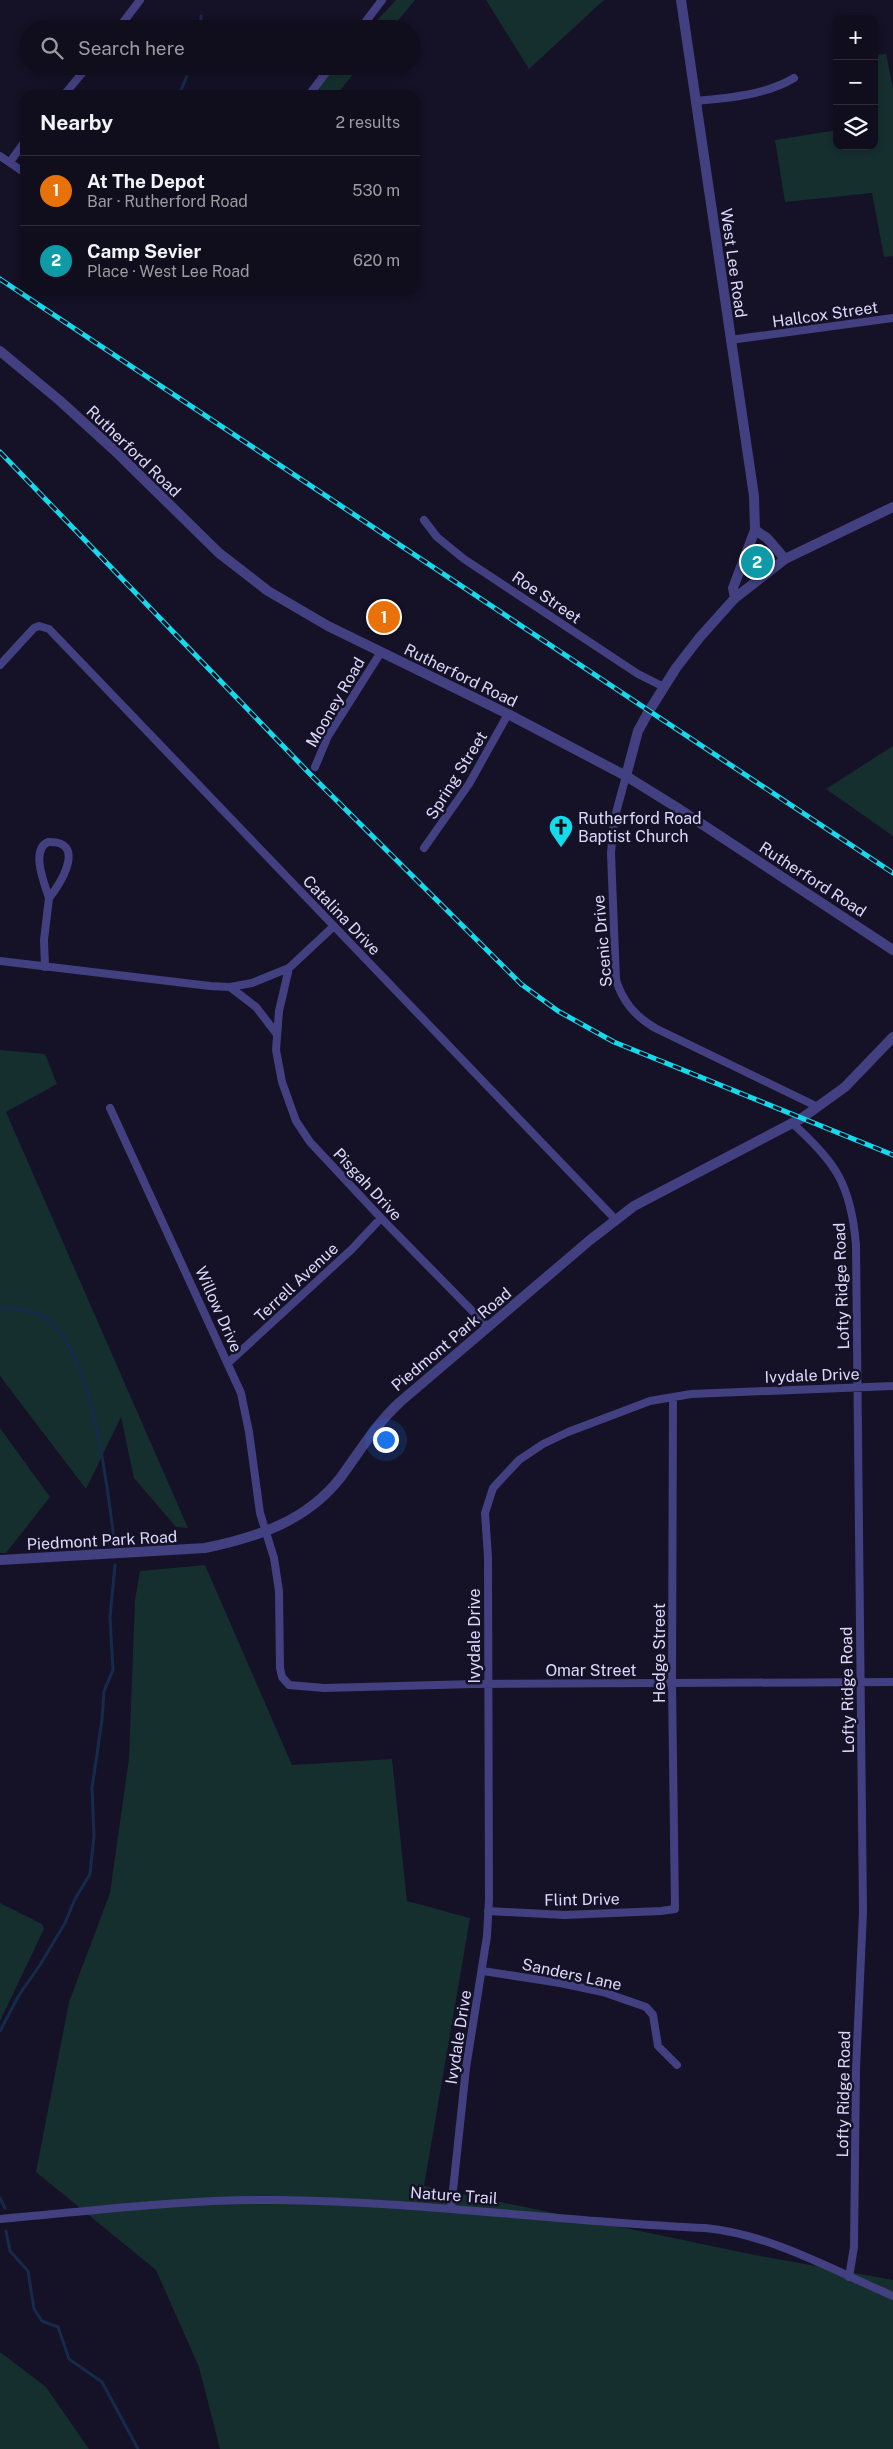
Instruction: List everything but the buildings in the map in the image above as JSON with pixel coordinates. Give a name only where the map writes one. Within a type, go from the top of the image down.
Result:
[{"type":"street","points":[[125,20],[140,0]]},
{"type":"street","points":[[367,20],[382,0]]},
{"type":"street","name":"West Lee Road","points":[[680,0],[754,496],[755,530],[733,588],[735,598]]},
{"type":"street","points":[[68,90],[81,75]]},
{"type":"street","points":[[313,90],[324,75]]},
{"type":"street","points":[[695,101],[719,99],[781,86],[794,78]]},
{"type":"street","points":[[10,162],[20,148]]},
{"type":"street","points":[[0,156],[20,169]]},
{"type":"street","name":"Hallcox Street","points":[[730,340],[893,318]]},
{"type":"street","name":"Rutherford Road","points":[[0,351],[66,406],[238,569],[300,611],[508,714],[626,776],[893,950]]},
{"type":"street","points":[[626,776],[638,731],[664,687],[700,637],[735,598],[785,559],[893,507]]},
{"type":"street","name":"Roe Street","points":[[424,520],[441,541],[464,559],[638,674],[664,687]]},
{"type":"street","points":[[755,530],[766,538],[785,559]]},
{"type":"street","name":"Catalina Drive","points":[[0,665],[34,628],[39,626],[49,629],[616,1220]]},
{"type":"street","name":"Mooney Road","points":[[315,767],[328,736],[381,652]]},
{"type":"street","name":"Spring Street","points":[[424,848],[469,784],[508,714]]},
{"type":"street","name":"Scenic Drive","points":[[626,776],[614,820],[611,853],[616,980],[623,998],[636,1015],[655,1028],[818,1107]]},
{"type":"street","points":[[45,967],[44,940],[49,898],[44,884],[39,851],[44,844],[56,842],[66,850],[68,865],[58,886],[49,898]]},
{"type":"street","points":[[0,961],[230,987],[252,983],[289,968],[334,926]]},
{"type":"street","name":"Pisgah Drive","points":[[289,968],[276,1033],[276,1050],[282,1082],[296,1121],[310,1142],[381,1218],[488,1327]]},
{"type":"street","points":[[230,987],[256,1007],[276,1033]]},
{"type":"street","name":"Piedmont Park Road","points":[[0,1560],[205,1548],[236,1542],[267,1532],[298,1516],[321,1498],[340,1478],[391,1410],[616,1220],[650,1198],[792,1123],[818,1107],[845,1087],[893,1037]]},
{"type":"street","name":"Willow Drive","points":[[110,1108],[241,1393],[249,1432],[260,1513],[267,1532],[278,1591],[280,1668],[282,1677],[289,1685]]},
{"type":"street","name":"Lofty Ridge Road","points":[[792,1123],[812,1140],[832,1163],[847,1191],[856,1245],[863,1912],[856,2069],[854,2248],[849,2277]]},
{"type":"street","name":"Terrell Avenue","points":[[228,1363],[338,1262],[381,1218]]},
{"type":"street","name":"Ivydale Drive","points":[[451,2208],[466,2068],[483,1971],[488,1911],[488,1557],[485,1513],[493,1488],[519,1460],[543,1444],[609,1415],[650,1401],[673,1397],[784,1389],[893,1386]]},
{"type":"street","name":"Hedge Street","points":[[673,1397],[672,1684],[676,1909]]},
{"type":"street","name":"Omar Street","points":[[289,1685],[324,1688],[488,1684],[893,1682]]},
{"type":"street","name":"Flint Drive","points":[[488,1911],[565,1915],[661,1912],[676,1909]]},
{"type":"street","name":"Sanders Lane","points":[[483,1971],[603,1992],[646,2007],[653,2014],[658,2046],[677,2065]]},
{"type":"street","name":"Nature Trail","points":[[0,2219],[226,2200],[342,2201],[727,2230],[760,2239],[893,2296]]},
{"type":"green space","points":[[396,0],[415,0],[398,20],[377,20]]},
{"type":"green space","points":[[486,0],[604,0],[529,69]]},
{"type":"green space","points":[[886,54],[893,88],[893,256],[884,257],[872,193],[785,202],[775,140],[833,131],[833,150],[878,150],[878,55]]},
{"type":"green space","points":[[326,75],[353,75],[340,90],[312,90]]},
{"type":"green space","points":[[893,746],[893,836],[826,789]]},
{"type":"green space","points":[[0,1050],[45,1054],[57,1084],[6,1112],[188,1528],[176,1527],[134,1478],[121,1417],[86,1489],[0,1376]]},
{"type":"green space","points":[[0,1428],[50,1497],[6,1553],[0,1553]]},
{"type":"green space","points":[[205,1565],[292,1765],[392,1759],[407,1901],[470,1918],[424,2186],[755,2255],[893,2280],[893,2449],[220,2449],[199,2367],[156,2270],[36,2172],[69,2002],[110,1893],[129,1758],[135,1600],[140,1571]]},
{"type":"green space","points":[[0,1903],[42,1924],[44,1929],[0,2021]]},
{"type":"green space","points":[[0,2352],[46,2387],[89,2449],[0,2449]]},
{"type":"waterway","points":[[181,90],[187,75]]},
{"type":"waterway","points":[[0,1309],[13,1308],[41,1315],[59,1331],[74,1356],[86,1386],[95,1420],[108,1490],[115,1546]]},
{"type":"waterway","points":[[0,2031],[19,1995],[40,1965],[65,1923],[75,1899],[90,1874],[94,1836],[92,1788],[102,1720],[104,1691],[113,1670],[110,1617],[115,1565]]},
{"type":"waterway","points":[[0,2198],[5,2208]]},
{"type":"waterway","points":[[6,2231],[10,2251],[28,2271],[34,2309],[42,2321],[58,2327],[69,2359],[102,2382],[138,2449]]},
{"type":"railway","points":[[0,279],[20,292]]},
{"type":"railway","points":[[24,295],[893,873]]},
{"type":"railway","points":[[0,452],[310,774],[521,984],[558,1011],[614,1042],[893,1155]]},
{"type":"place","name":"Camp Sevier","points":[[757,562]]},
{"type":"place","name":"At The Depot","points":[[384,617]]},
{"type":"place","name":"Rutherford Road Baptist Church","points":[[561,848]]}]
